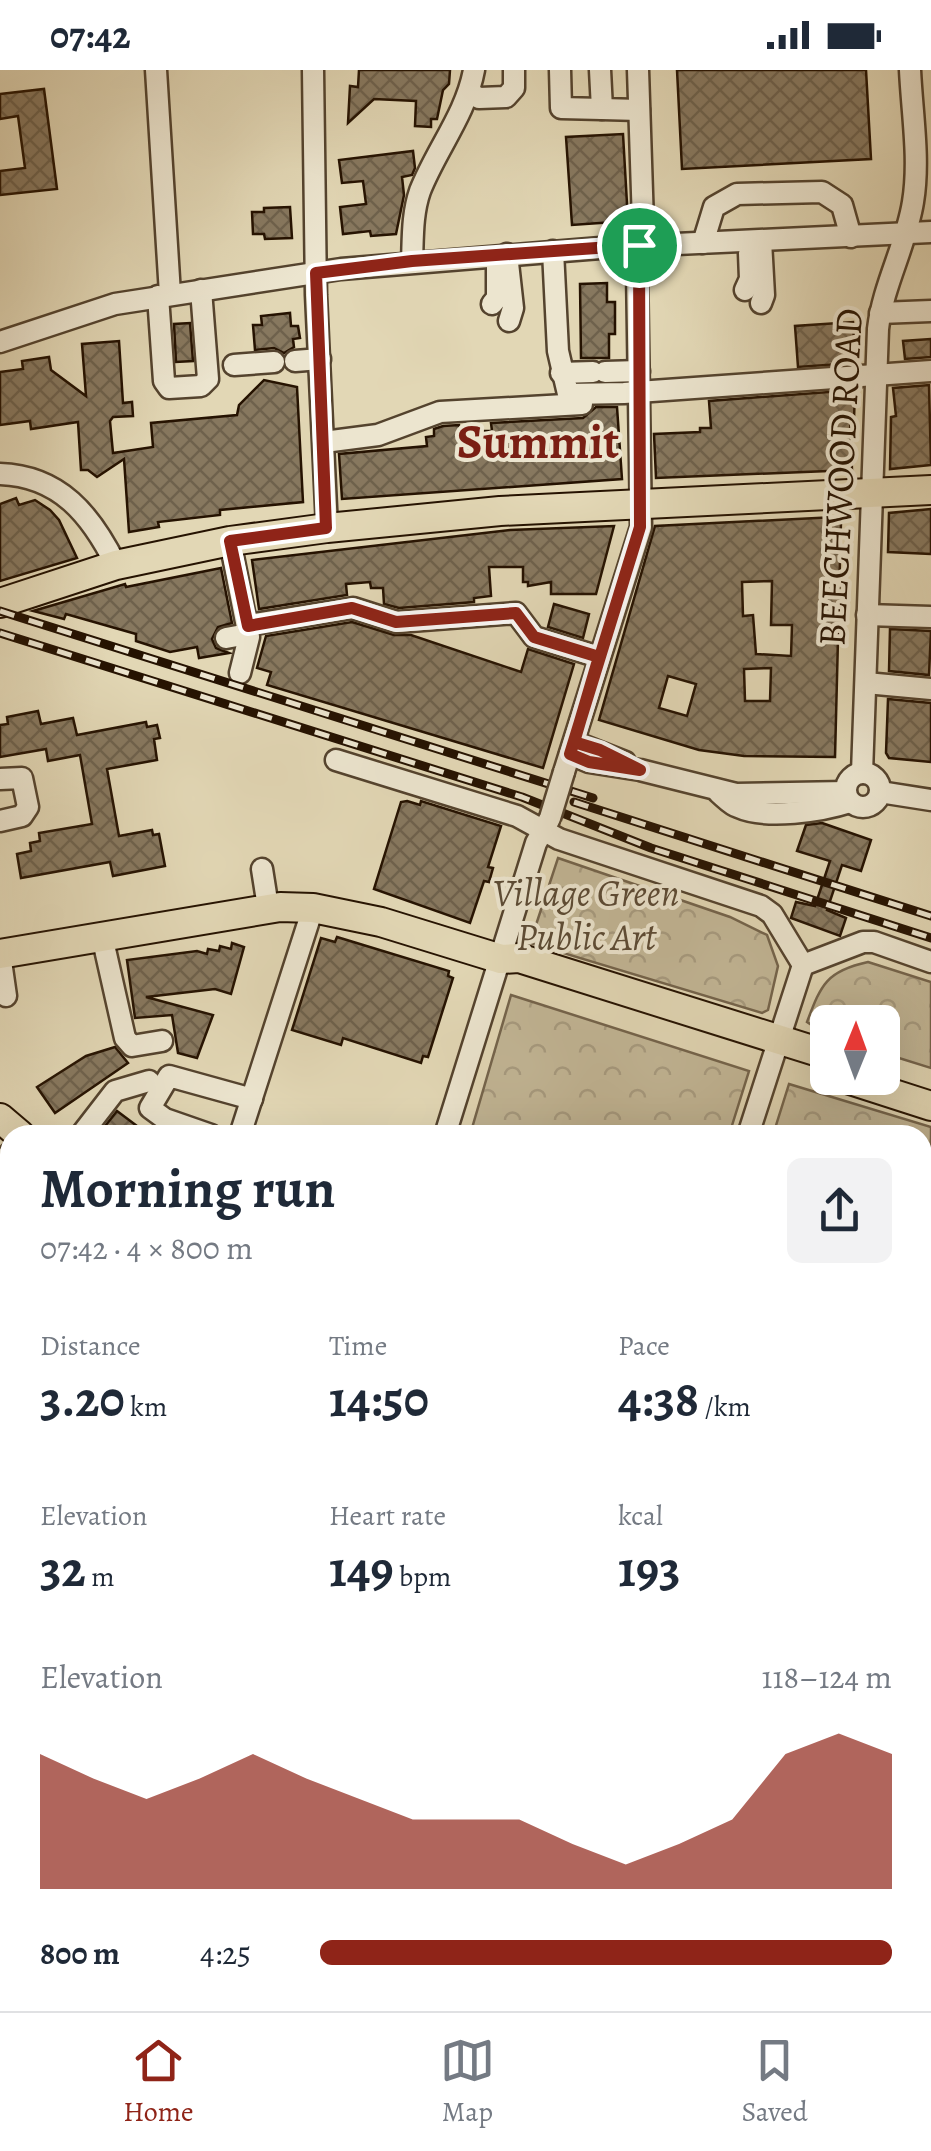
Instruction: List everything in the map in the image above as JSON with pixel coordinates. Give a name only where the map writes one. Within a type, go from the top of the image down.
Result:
[{"type":"main road","points":[[1,602],[116,564],[230,541],[326,528],[500,510],[931,490]]},
{"type":"main road","points":[[0,954],[268,907],[313,908],[381,922],[501,960],[515,974],[776,1048],[810,1053]]},
{"type":"main road","points":[[776,1048],[810,1064]]},
{"type":"main road","points":[[900,1078],[931,1088]]},
{"type":"main road","points":[[897,1095],[931,1106]]},
{"type":"street","points":[[156,70],[164,381],[169,388],[200,386],[208,379],[201,290]]},
{"type":"street","points":[[313,70],[326,528]]},
{"type":"street","points":[[412,261],[415,208],[470,93],[474,70]]},
{"type":"street","points":[[470,93],[479,98],[506,97],[514,88],[514,70]]},
{"type":"street","points":[[560,70],[561,108],[639,110]]},
{"type":"street","points":[[600,70],[602,109]]},
{"type":"street","points":[[448,1125],[640,527],[639,245],[643,223],[638,70]]},
{"type":"street","name":"BEECHWOOD ROAD","points":[[862,773],[880,313],[915,183],[910,70]]},
{"type":"street","points":[[703,243],[714,207],[736,194],[822,192],[842,205],[851,237]]},
{"type":"street","points":[[0,342],[67,318],[164,295],[412,261],[502,264],[553,251],[931,232]]},
{"type":"street","points":[[753,297],[764,296],[755,241]]},
{"type":"street","points":[[553,251],[563,379],[568,394],[931,371]]},
{"type":"street","points":[[492,304],[497,298],[502,264]]},
{"type":"street","points":[[502,264],[513,308],[510,321]]},
{"type":"street","points":[[880,313],[931,311]]},
{"type":"street","points":[[234,365],[320,359]]},
{"type":"street","points":[[563,379],[599,378],[639,387]]},
{"type":"street","points":[[324,442],[378,435],[440,412],[639,387]]},
{"type":"street","points":[[0,474],[36,478],[79,506],[102,536],[116,564]]},
{"type":"street","points":[[230,541],[248,630],[240,674]]},
{"type":"street","points":[[226,638],[352,608],[396,622],[516,613],[534,637],[599,657]]},
{"type":"street","points":[[867,615],[931,617]]},
{"type":"street","points":[[866,683],[931,689]]},
{"type":"street","points":[[569,756],[600,750],[640,770],[718,791],[848,797],[860,807],[871,806],[880,792],[878,780],[862,773],[848,781],[848,797]]},
{"type":"street","points":[[336,760],[546,825],[761,906],[772,914],[803,965],[751,1125]]},
{"type":"street","points":[[0,779],[22,778],[28,810],[22,816],[0,821]]},
{"type":"street","points":[[880,792],[931,800]]},
{"type":"street","points":[[262,869],[268,907]]},
{"type":"street","points":[[243,1125],[313,908]]},
{"type":"street","points":[[102,936],[125,1038],[153,1088],[150,1108],[165,1120],[180,1125]]},
{"type":"street","points":[[803,965],[863,942],[874,942],[931,962]]},
{"type":"street","points":[[0,954],[6,996]]},
{"type":"street","points":[[132,1046],[162,1042]]},
{"type":"street","points":[[89,1125],[115,1090],[153,1088],[169,1076],[252,1100]]},
{"type":"green space","name":"Village Green Public Art","points":[[558,858],[730,917],[767,935],[778,966],[768,1010],[762,1013],[530,943]]},
{"type":"green space","points":[[868,962],[931,982],[931,1068],[900,1058],[900,1005],[814,1005],[834,975]]},
{"type":"green space","points":[[511,995],[749,1071],[732,1125],[473,1125]]},
{"type":"green space","points":[[789,1084],[810,1090],[810,1095],[825,1095],[924,1125],[776,1125]]},
{"type":"building","points":[[359,70],[450,70],[437,119],[431,119],[431,127],[415,126],[416,101],[374,99],[348,123],[350,86],[358,87]]},
{"type":"building","points":[[677,70],[866,70],[871,159],[682,169]]},
{"type":"building","points":[[44,89],[57,189],[0,195],[0,171],[25,168],[18,116],[0,119],[0,94]]},
{"type":"building","points":[[623,134],[628,221],[572,225],[566,137]]},
{"type":"building","points":[[413,151],[415,168],[412,175],[402,177],[404,195],[396,234],[343,234],[340,207],[366,204],[363,181],[342,183],[339,160]]},
{"type":"building","points":[[290,207],[292,238],[265,239],[264,234],[253,234],[252,212]]},
{"type":"building","points":[[607,283],[607,302],[615,302],[615,334],[609,334],[609,358],[581,358],[580,284]]},
{"type":"building","points":[[290,313],[291,326],[298,326],[300,338],[293,339],[294,347],[284,353],[274,348],[255,350],[253,325],[262,325],[261,316]]},
{"type":"building","points":[[853,322],[855,363],[798,367],[795,326]]},
{"type":"building","points":[[190,323],[193,361],[176,362],[174,324]]},
{"type":"building","points":[[931,339],[931,357],[905,359],[903,341]]},
{"type":"building","points":[[119,341],[123,403],[132,402],[133,416],[113,417],[110,421],[113,453],[153,447],[151,423],[237,415],[239,405],[264,380],[297,387],[303,502],[220,510],[220,515],[158,522],[159,527],[129,532],[124,459],[97,477],[81,470],[78,422],[31,429],[30,421],[0,425],[0,372],[23,369],[22,361],[49,357],[51,370],[86,396],[82,344]]},
{"type":"building","points":[[929,385],[931,465],[890,469],[891,417],[896,416],[893,388]]},
{"type":"building","points":[[855,390],[854,419],[850,419],[852,470],[656,478],[654,434],[711,428],[709,401]]},
{"type":"building","points":[[596,407],[617,407],[622,479],[342,499],[339,454],[427,446],[426,437],[434,436],[434,429],[443,426],[459,425],[461,445],[486,443],[485,431],[492,431],[491,423],[583,418]]},
{"type":"building","points":[[16,498],[19,505],[35,500],[50,510],[77,558],[0,581],[0,504]]},
{"type":"building","points":[[931,509],[931,554],[888,552],[889,513]]},
{"type":"building","points":[[836,517],[841,521],[835,757],[744,756],[699,750],[599,720],[655,526]],"holes":[[[772,581],[771,625],[792,625],[791,656],[756,654],[753,615],[743,616],[742,582]],[[771,668],[770,701],[745,701],[744,669]],[[668,676],[696,684],[687,716],[659,708]]]},
{"type":"building","points":[[614,526],[596,594],[551,594],[551,582],[528,586],[528,582],[523,582],[523,567],[489,567],[491,596],[474,598],[474,602],[399,608],[384,604],[383,588],[371,588],[370,582],[346,584],[347,595],[259,609],[252,560],[510,530]]},
{"type":"building","points":[[221,568],[232,623],[218,627],[212,639],[216,648],[229,653],[199,658],[197,647],[170,652],[136,641],[136,634],[66,614],[64,619],[33,611],[125,584],[126,587]]},
{"type":"building","points":[[554,604],[589,614],[583,638],[548,627]]},
{"type":"building","points":[[352,622],[394,635],[411,635],[521,672],[528,649],[574,664],[543,768],[267,685],[271,672],[257,668],[266,636]]},
{"type":"building","points":[[890,629],[931,631],[929,675],[889,671]]},
{"type":"building","points":[[888,699],[931,703],[931,762],[889,758]]},
{"type":"building","points":[[38,711],[41,724],[73,718],[77,735],[146,722],[147,727],[157,725],[157,760],[107,769],[119,836],[152,830],[153,835],[159,834],[165,866],[113,876],[110,862],[21,878],[17,854],[31,851],[30,843],[40,841],[39,833],[92,824],[80,755],[48,761],[46,749],[0,757],[0,725],[8,724],[7,717]]},
{"type":"building","points":[[421,801],[501,826],[488,867],[493,868],[489,882],[484,881],[470,923],[374,889],[401,802],[420,805]]},
{"type":"building","points":[[822,823],[871,840],[861,871],[842,865],[827,910],[846,918],[840,936],[791,918],[796,902],[815,906],[830,861],[797,851],[806,825]]},
{"type":"building","points":[[337,937],[449,971],[448,976],[453,978],[428,1057],[423,1056],[421,1063],[343,1038],[341,1045],[292,1030],[321,938],[335,942]]},
{"type":"building","points":[[232,943],[244,947],[231,994],[215,989],[146,997],[213,1015],[197,1058],[178,1053],[172,1015],[135,1018],[127,960],[197,951],[207,954],[208,949],[219,951],[220,946],[231,949]]},
{"type":"building","points":[[115,1047],[128,1063],[55,1113],[37,1087],[86,1056]]},
{"type":"building","points":[[117,1111],[136,1125],[106,1125]]},
{"type":"railway","points":[[0,611],[593,798]]},
{"type":"railway","points":[[0,633],[522,797],[651,848],[931,938]]},
{"type":"railway","points":[[574,802],[931,916]]},
{"type":"district","name":"Summit","points":[[538,441]]},
{"type":"route","points":[[639,245],[412,261],[316,273],[326,528],[230,541],[248,626],[352,608],[396,622],[516,613],[534,637],[599,657],[574,742],[600,750],[640,770],[589,762],[570,754],[584,714],[640,527],[639,245]]}]
